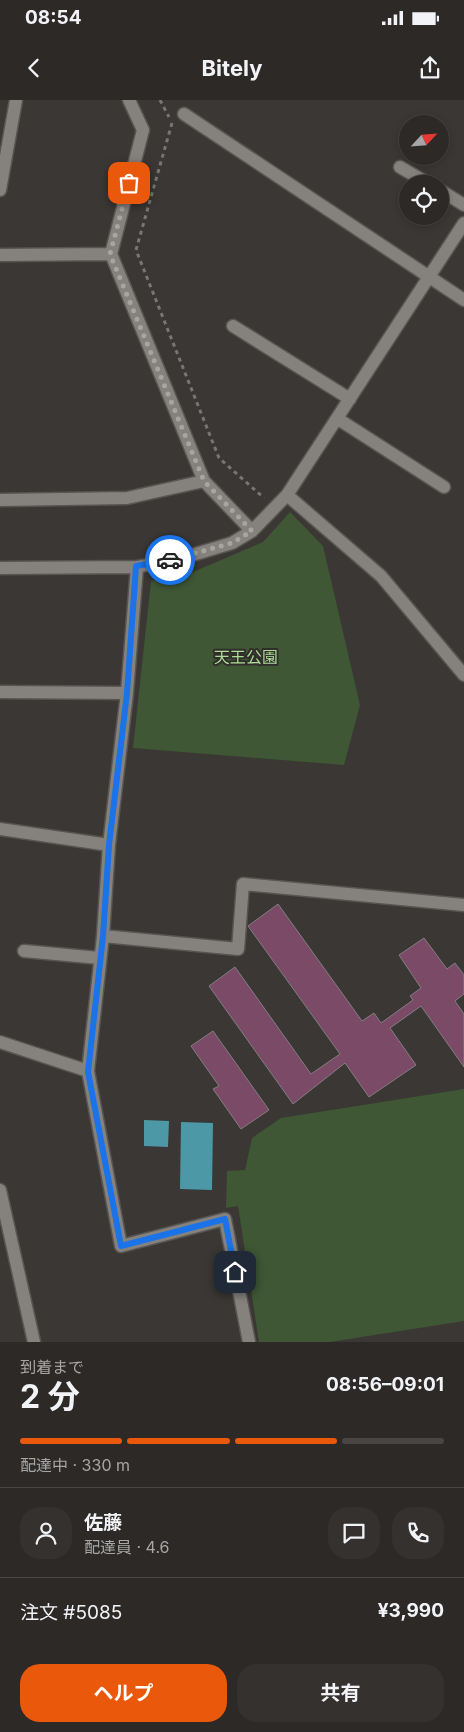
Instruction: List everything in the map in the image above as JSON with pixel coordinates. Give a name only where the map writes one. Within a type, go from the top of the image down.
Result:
[{"type":"street","points":[[0,190],[16,100]]},
{"type":"street","points":[[129,100],[143,130],[110,254],[204,481],[252,531]]},
{"type":"street","points":[[184,114],[464,300]]},
{"type":"street","points":[[400,167],[414,175]]},
{"type":"street","points":[[449,196],[464,205]]},
{"type":"street","points":[[0,568],[136,566],[189,556],[232,543],[252,531],[287,496],[464,223]]},
{"type":"street","points":[[0,255],[110,254]]},
{"type":"street","points":[[233,326],[350,399]]},
{"type":"street","points":[[338,418],[444,487]]},
{"type":"street","points":[[0,500],[126,498],[204,481]]},
{"type":"street","points":[[287,496],[381,576],[464,675]]},
{"type":"street","points":[[136,566],[127,693],[109,845],[103,936],[99,958],[88,1072],[121,1246],[225,1219],[249,1342]]},
{"type":"street","points":[[0,692],[127,693]]},
{"type":"street","points":[[0,829],[109,845]]},
{"type":"street","points":[[103,936],[238,949],[243,884],[464,905]]},
{"type":"street","points":[[24,951],[99,958]]},
{"type":"street","points":[[0,1042],[88,1072]]},
{"type":"street","points":[[0,1190],[34,1342]]},
{"type":"path","points":[[160,100],[172,123],[136,250],[219,458],[275,508]]},
{"type":"green space","name":"天王公園","points":[[290,512],[323,546],[360,705],[344,765],[133,748],[151,581],[193,572],[263,542]]},
{"type":"green space","points":[[464,1089],[464,1321],[330,1342],[259,1342],[238,1206],[226,1208],[227,1171],[245,1170],[252,1138],[281,1118]]},
{"type":"water","points":[[144,1120],[169,1121],[168,1147],[144,1146]]},
{"type":"water","points":[[181,1122],[213,1123],[212,1190],[180,1189]]},
{"type":"building","points":[[278,904],[362,1021],[374,1013],[381,1023],[413,1000],[410,996],[421,988],[399,955],[424,938],[447,969],[455,963],[464,975],[464,994],[455,1001],[464,1014],[464,1067],[421,1006],[390,1028],[416,1065],[369,1097],[345,1063],[293,1104],[209,986],[235,967],[311,1074],[340,1054],[248,926]]},
{"type":"building","points":[[213,1031],[269,1110],[241,1129],[213,1089],[219,1086],[191,1046]]},
{"type":"way so far","points":[[129,183],[110,254],[204,481],[252,531],[232,543],[170,560]]},
{"type":"route","points":[[170,560],[136,566],[127,693],[109,845],[103,936],[99,958],[88,1072],[121,1246],[225,1219],[235,1272]]}]
